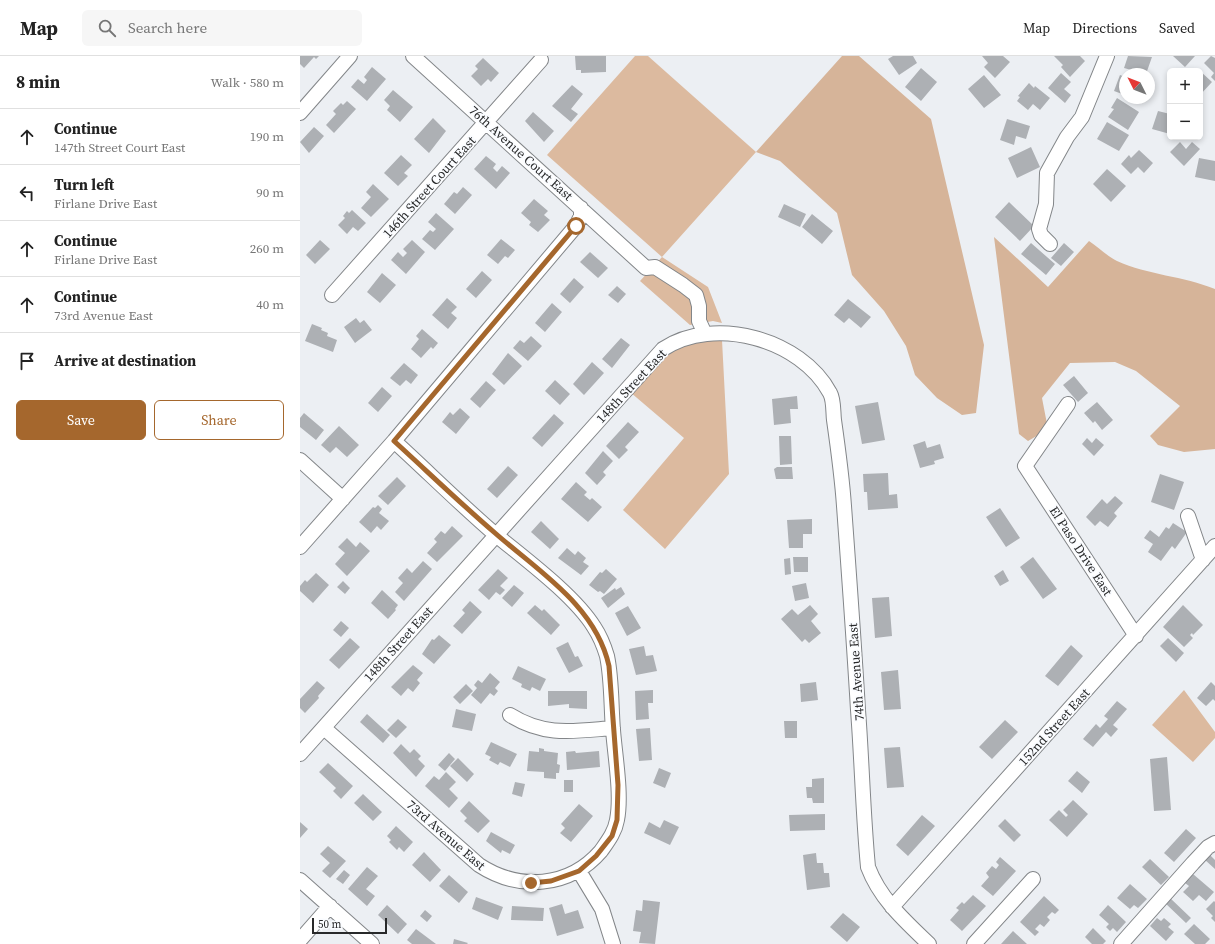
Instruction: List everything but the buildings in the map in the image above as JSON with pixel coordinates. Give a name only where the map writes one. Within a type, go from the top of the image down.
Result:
[{"type":"street","points":[[300,113],[350,56]]},
{"type":"street","name":"76th Avenue Court East","points":[[413,56],[646,268],[655,267],[696,295],[699,306],[700,321],[705,334]]},
{"type":"street","points":[[1050,244],[1041,235],[1039,229],[1046,204],[1047,173],[1067,137],[1082,117],[1107,56]]},
{"type":"street","name":"146th Street Court East","points":[[332,295],[541,60]]},
{"type":"street","points":[[300,547],[394,441],[576,226],[581,216],[581,208]]},
{"type":"street","name":"148th Street East","points":[[300,754],[498,536],[663,349],[684,338],[705,334],[742,335],[766,341],[796,357],[821,382]]},
{"type":"street","name":"74th Avenue East","points":[[821,382],[831,394],[842,476],[854,633],[868,867],[881,895],[929,944]]},
{"type":"street","name":"El Paso Drive East","points":[[1068,404],[1025,466],[1136,636]]},
{"type":"street","points":[[394,441],[563,593],[594,626],[602,641],[609,666],[618,785],[617,820],[609,841],[584,867],[602,909],[613,944]]},
{"type":"street","points":[[300,460],[343,499]]},
{"type":"street","points":[[1188,516],[1203,560]]},
{"type":"street","name":"152nd Street East","points":[[892,907],[1215,546]]},
{"type":"street","points":[[510,715],[528,725],[547,731],[560,732],[613,728]]},
{"type":"street","name":"73rd Avenue East","points":[[324,728],[479,865],[491,873],[503,878],[531,883],[551,881],[584,867]]},
{"type":"street","points":[[1121,944],[1193,863],[1208,847],[1215,842]]},
{"type":"street","points":[[974,944],[1033,879]]},
{"type":"street","points":[[300,880],[372,944]]},
{"type":"street","points":[[300,940],[330,906]]},
{"type":"shaded area","points":[[635,56],[648,56],[756,152],[662,257],[547,155]]},
{"type":"shaded area","points":[[842,56],[859,56],[931,119],[984,345],[976,413],[962,415],[937,398],[915,375],[906,346],[884,311],[852,275],[837,213],[780,161],[756,152]]},
{"type":"shaded area","points":[[994,237],[1048,287],[1089,241],[1113,259],[1129,266],[1191,281],[1215,289],[1215,449],[1184,452],[1158,445],[1150,436],[1180,406],[1136,371],[1115,362],[1070,363],[1042,398],[1047,424],[1040,434],[1028,441],[1019,434]]},
{"type":"shaded area","points":[[662,257],[708,287],[722,323],[713,321],[690,325],[640,281]]},
{"type":"shaded area","points":[[691,340],[722,340],[729,474],[665,549],[623,510],[684,438],[630,392],[665,354]]},
{"type":"shaded area","points":[[1184,690],[1215,732],[1215,738],[1193,762],[1152,725]]},
{"type":"route","points":[[531,883],[551,881],[579,871],[596,856],[609,841],[617,820],[618,785],[609,666],[602,641],[594,626],[583,612],[514,548],[495,534],[394,441],[576,226]]}]
